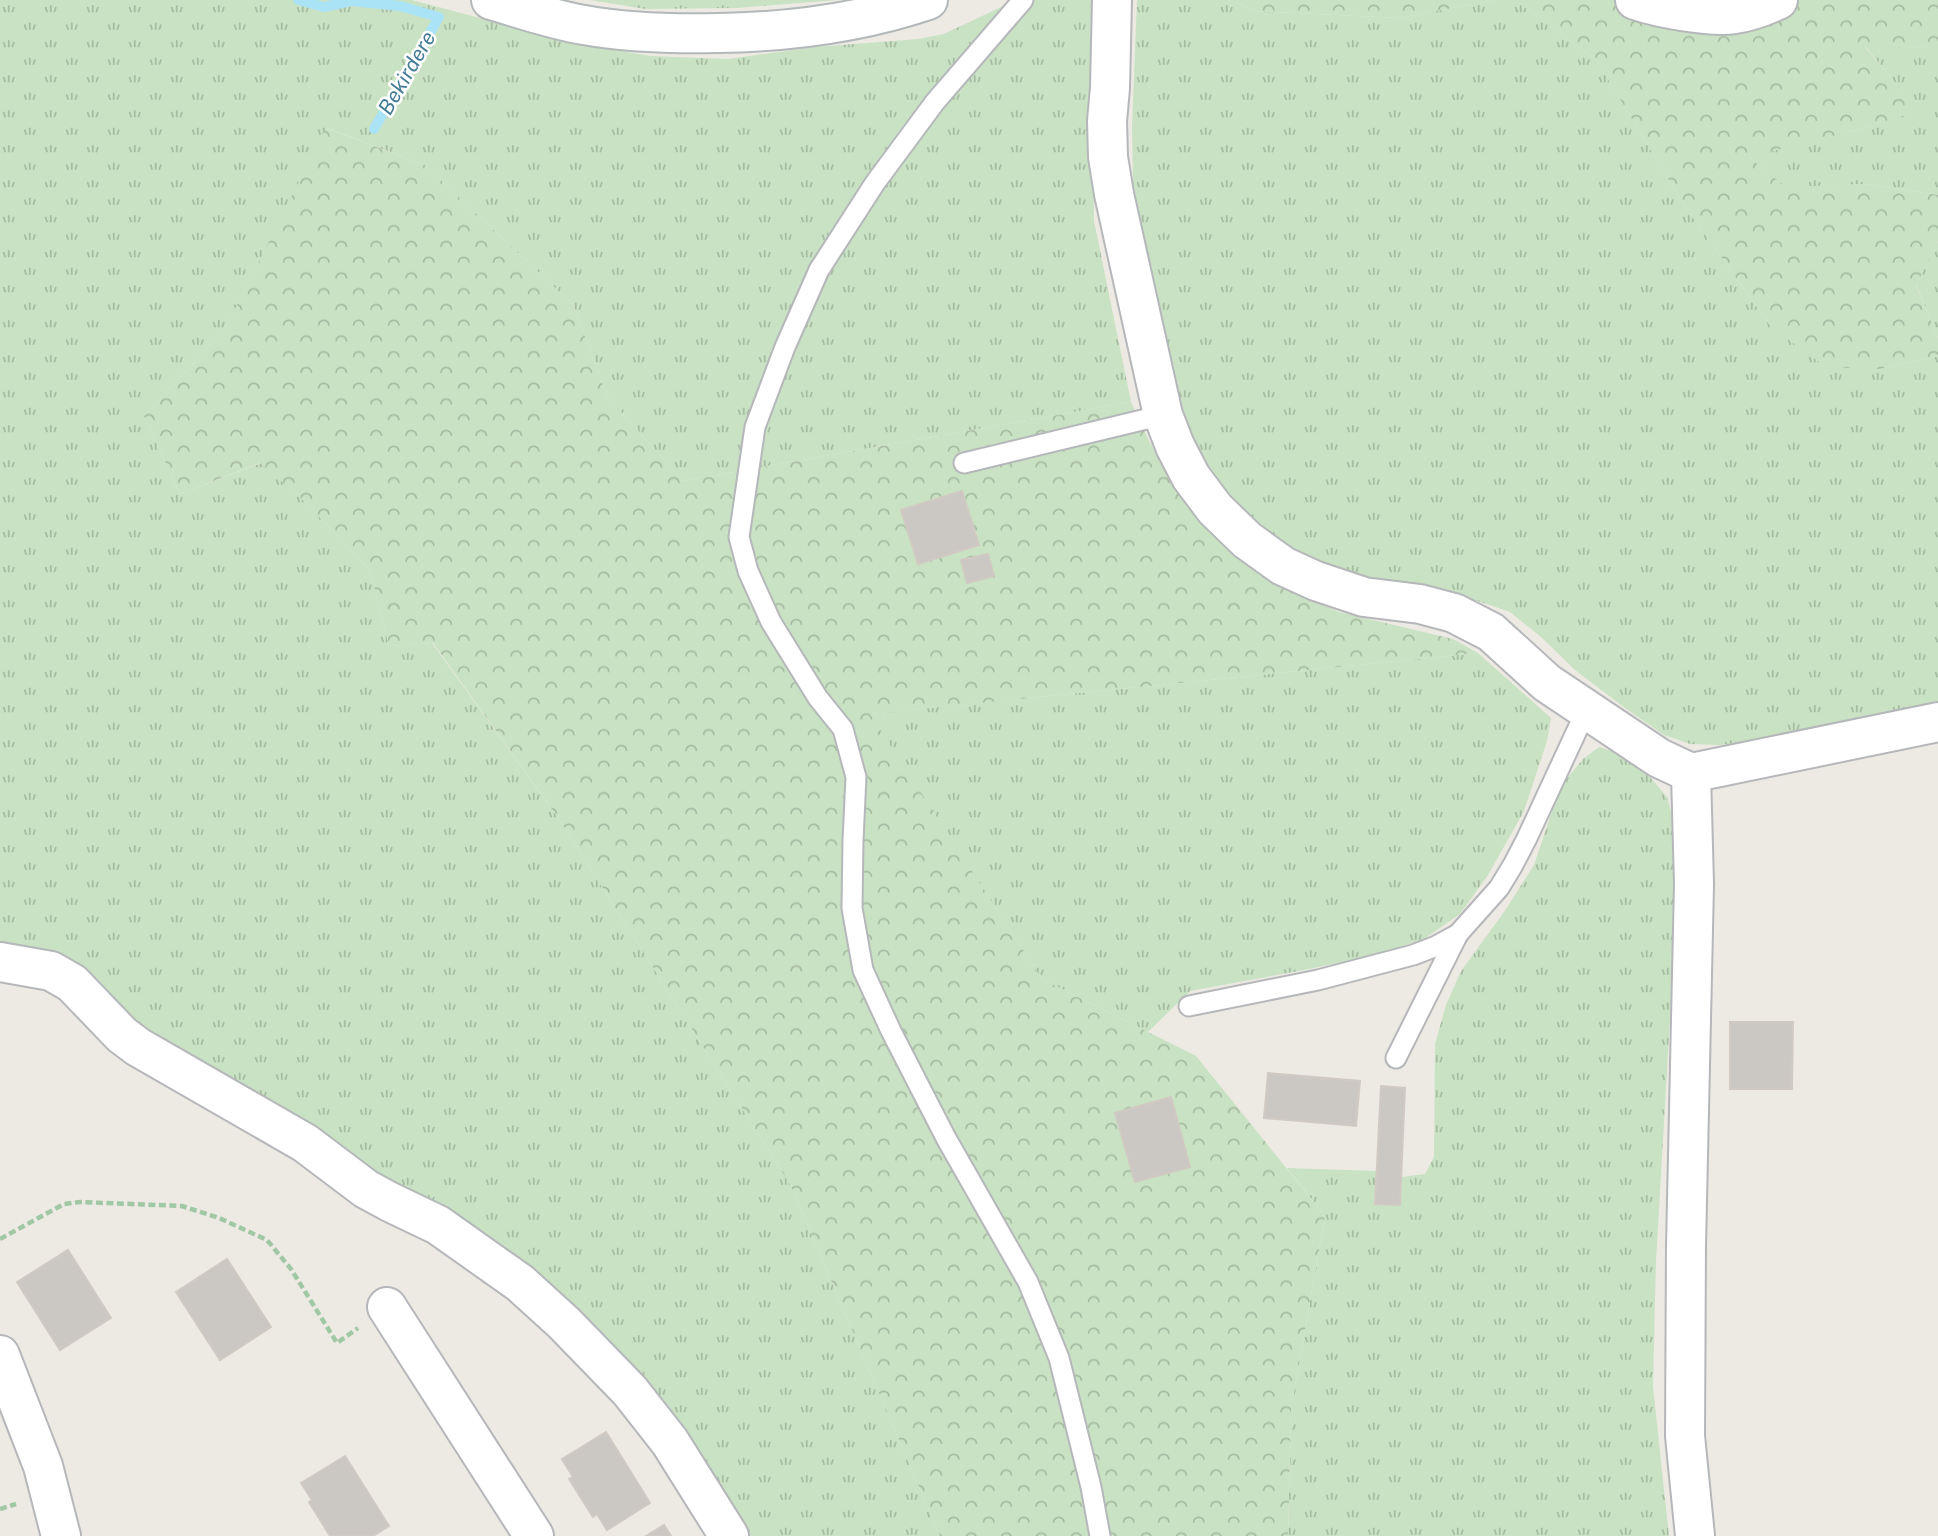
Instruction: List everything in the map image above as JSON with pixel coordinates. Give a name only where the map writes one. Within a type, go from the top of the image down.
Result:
[{"type":"street","points":[[491,0],[582,25],[634,32],[682,34],[760,32],[836,24],[913,5]]},
{"type":"street","points":[[1112,0],[1108,157],[1130,273],[1163,415],[1191,477],[1215,509],[1247,540],[1283,566],[1316,581],[1364,597],[1420,604],[1454,613],[1491,632],[1547,683],[1586,711],[1659,758],[1691,773],[1938,722]]},
{"type":"street","points":[[1635,0],[1690,12],[1734,14],[1778,0]]},
{"type":"street","points":[[1691,773],[1694,884],[1685,1436],[1695,1536]]},
{"type":"street","points":[[0,962],[51,971],[72,982],[138,1047],[305,1143],[378,1196],[438,1224],[520,1283],[564,1323],[630,1391],[670,1442],[729,1536]]},
{"type":"street","points":[[387,1307],[534,1536]]},
{"type":"street","points":[[0,1354],[43,1466],[61,1536]]},
{"type":"lane","points":[[1023,0],[935,102],[875,183],[819,270],[785,347],[755,427],[739,537],[748,571],[771,622],[818,698],[843,729],[856,777],[852,908],[863,970],[946,1138],[1028,1282],[1059,1358],[1091,1486],[1100,1536]]},
{"type":"lane","points":[[964,463],[1163,415]]},
{"type":"lane","points":[[1396,1058],[1458,934],[1499,888],[1513,866],[1586,711]]},
{"type":"lane","points":[[1189,1006],[1318,980],[1413,955],[1458,934]]},
{"type":"path","points":[[0,1239],[64,1204],[80,1202],[182,1206],[219,1218],[267,1240],[290,1269],[337,1343],[387,1307]]},
{"type":"green space","points":[[0,0],[412,0],[582,45],[651,56],[728,59],[944,34],[1016,0],[1100,0],[1093,156],[1094,221],[1131,402],[683,481],[607,396],[574,306],[425,165],[327,128],[225,329],[144,416],[180,494],[261,463],[303,500],[370,570],[389,646],[432,643],[559,819],[790,1184],[940,1536],[743,1536],[554,1296],[197,1070],[51,957],[0,942]]},
{"type":"green space","points":[[590,0],[837,0],[737,8],[645,9]]},
{"type":"green space","points":[[1137,0],[1229,0],[1257,11],[1400,18],[1494,0],[1515,0],[1597,61],[1684,205],[1771,327],[1880,369],[1938,356],[1938,709],[1759,741],[1719,745],[1690,744],[1664,735],[1625,708],[1575,670],[1510,612],[1478,601],[1422,595],[1281,551],[1234,510],[1208,473],[1182,413],[1133,183],[1132,126]]},
{"type":"green space","points":[[1229,0],[1494,0],[1400,18],[1257,11]]},
{"type":"green space","points":[[1515,0],[1938,0],[1938,48],[1865,47],[1919,111],[1749,157],[1786,187],[1867,184],[1938,195],[1938,241],[1916,285],[1938,338],[1938,356],[1880,369],[1826,367],[1771,327],[1684,205],[1597,61]]},
{"type":"green space","points":[[1865,46],[1938,48],[1938,195],[1867,184],[1786,188],[1748,156],[1853,131],[1918,111]]},
{"type":"green space","points":[[326,128],[425,165],[574,306],[607,396],[683,481],[1131,402],[1149,441],[1185,499],[1288,589],[1339,612],[1453,639],[1478,653],[870,714],[1042,979],[1196,1056],[1325,1216],[1291,1409],[1288,1536],[940,1536],[790,1184],[559,819],[433,643],[389,646],[370,570],[303,500],[260,463],[180,494],[144,416],[225,329]]},
{"type":"green space","points":[[1938,241],[1938,338],[1916,284]]},
{"type":"green space","points":[[1478,653],[1551,718],[1547,741],[1524,811],[1488,875],[1460,914],[1424,939],[1372,956],[1190,991],[1148,1032],[1042,979],[869,714]]},
{"type":"green space","points":[[1599,747],[1620,754],[1645,771],[1667,797],[1676,830],[1675,932],[1656,1261],[1653,1387],[1669,1536],[1288,1536],[1291,1409],[1325,1216],[1287,1168],[1377,1171],[1375,1204],[1399,1205],[1401,1177],[1425,1174],[1434,1157],[1435,1044],[1446,1005],[1461,971],[1534,865],[1560,787],[1583,759]]},
{"type":"building","points":[[962,491],[979,545],[918,564],[901,510]]},
{"type":"building","points":[[988,554],[994,576],[967,583],[961,560]]},
{"type":"building","points":[[1730,1022],[1793,1022],[1792,1089],[1730,1089]]},
{"type":"building","points":[[1268,1073],[1360,1081],[1356,1126],[1264,1118]]},
{"type":"building","points":[[1381,1086],[1405,1088],[1400,1205],[1375,1204]]},
{"type":"building","points":[[1171,1097],[1190,1167],[1135,1182],[1115,1113]]},
{"type":"building","points":[[68,1250],[111,1318],[60,1350],[17,1282]]},
{"type":"building","points":[[227,1259],[271,1327],[220,1360],[176,1292]]},
{"type":"building","points":[[606,1432],[650,1503],[607,1530],[597,1514],[593,1517],[569,1479],[573,1477],[562,1459]]},
{"type":"building","points":[[345,1456],[389,1526],[373,1536],[330,1536],[309,1502],[312,1500],[301,1483]]},
{"type":"building","points":[[664,1525],[671,1536],[646,1536]]},
{"type":"waterway","name":"Bekirdere","points":[[298,0],[324,7],[351,1],[400,6],[439,17],[374,129]]}]
